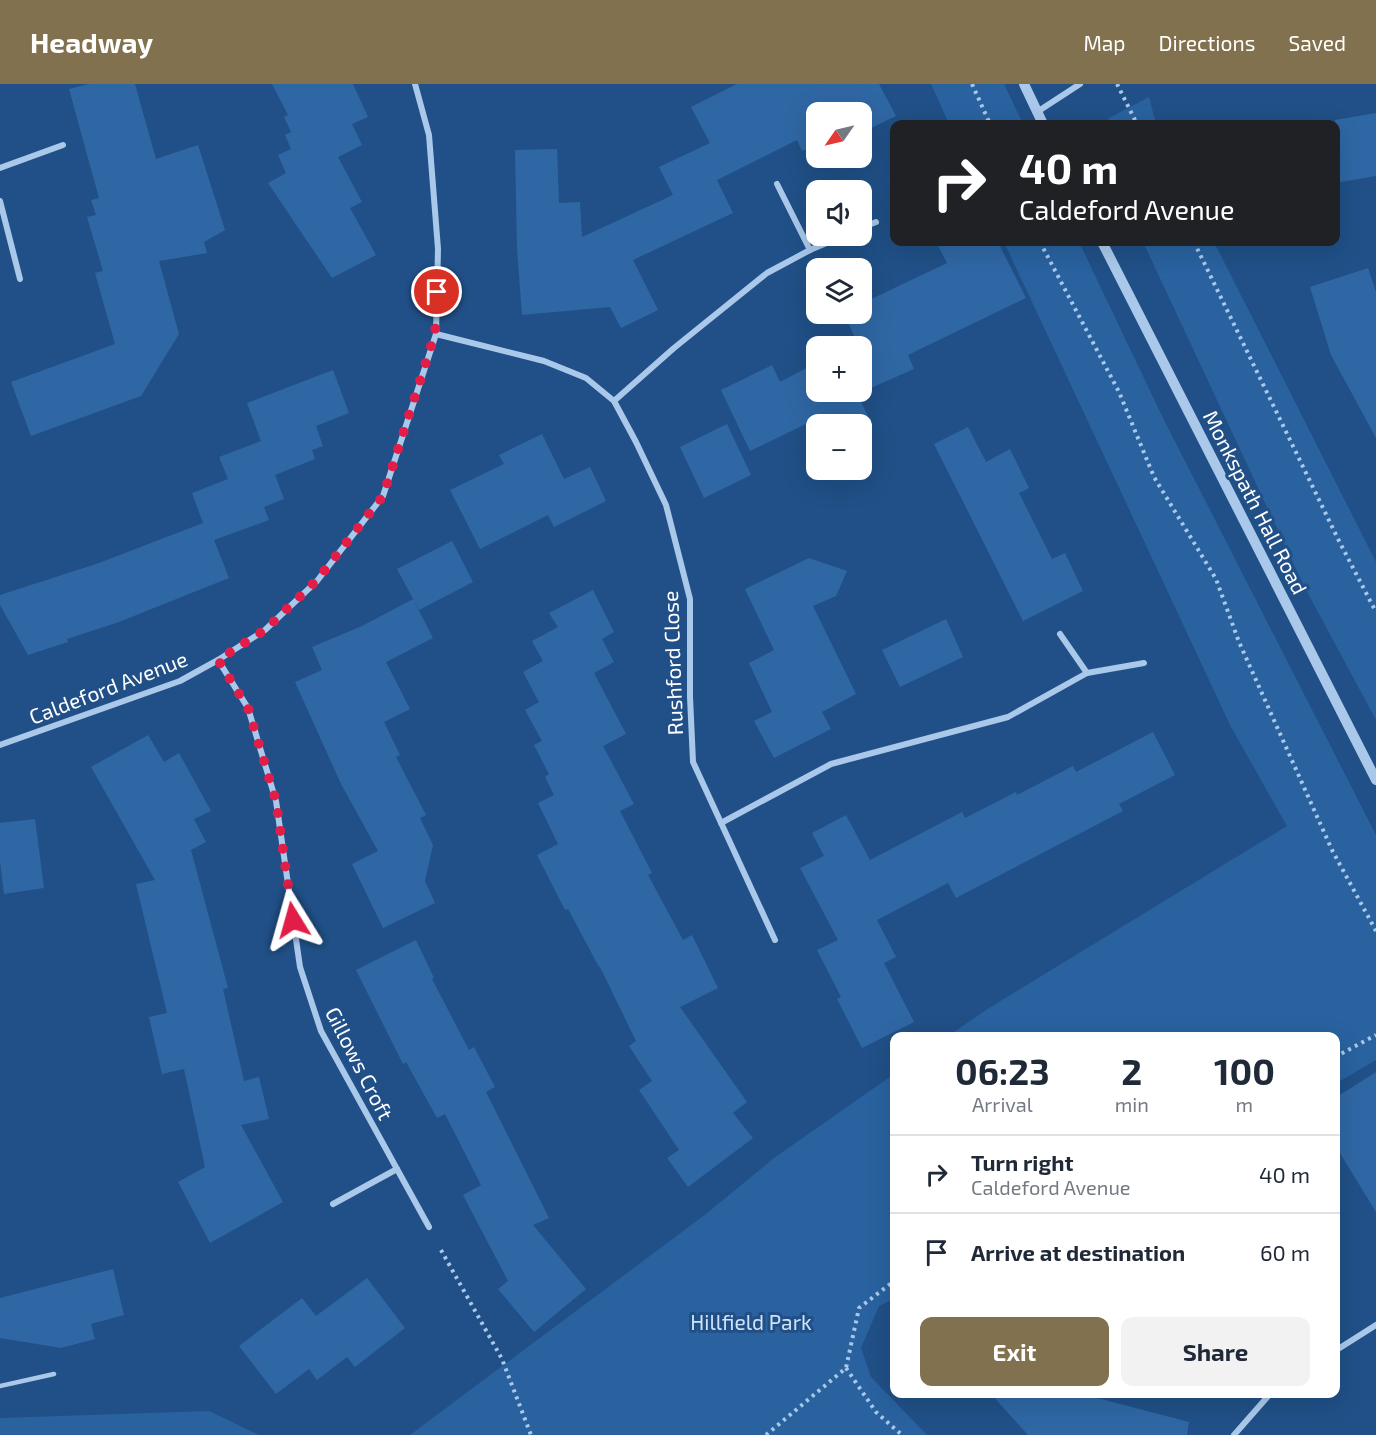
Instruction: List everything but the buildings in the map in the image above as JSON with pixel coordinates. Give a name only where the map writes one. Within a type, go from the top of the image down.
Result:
[{"type":"street","name":"Caldeford Avenue","points":[[0,745],[180,681],[265,630],[317,580],[383,496],[435,334],[438,249],[429,135],[415,84]]},
{"type":"street","points":[[1024,84],[1041,120]]},
{"type":"street","points":[[1037,112],[1080,84]]},
{"type":"street","points":[[0,168],[63,145]]},
{"type":"street","points":[[777,184],[810,250]]},
{"type":"street","points":[[0,201],[21,279]]},
{"type":"street","points":[[872,224],[876,222]]},
{"type":"street","points":[[614,401],[674,348],[767,273],[819,246]]},
{"type":"street","name":"Monkspath Hall Road","points":[[1104,246],[1376,780]]},
{"type":"street","name":"Rushford Close","points":[[435,334],[544,361],[586,378],[614,401],[666,506],[690,599],[690,697],[693,762],[775,940]]},
{"type":"street","points":[[1060,634],[1087,673]]},
{"type":"street","name":"Gillows Croft","points":[[218,660],[248,708],[276,801],[300,967],[321,1030],[429,1227]]},
{"type":"street","points":[[721,823],[831,764],[1008,717],[1087,673],[1144,663]]},
{"type":"street","points":[[333,1204],[397,1169]]},
{"type":"street","points":[[1340,1348],[1376,1325]]},
{"type":"street","points":[[1234,1435],[1266,1398]]},
{"type":"lane","points":[[0,1386],[54,1374]]},
{"type":"path","points":[[972,84],[988,120]]},
{"type":"path","points":[[1118,84],[1135,120]]},
{"type":"path","points":[[1042,246],[1119,392],[1154,477],[1216,579],[1239,642],[1332,850],[1376,931]]},
{"type":"path","points":[[1196,246],[1333,529],[1376,612]]},
{"type":"path","points":[[1340,1054],[1376,1035]]},
{"type":"path","points":[[429,1227],[502,1359],[531,1435]]},
{"type":"path","points":[[766,1435],[846,1368],[859,1308],[890,1284]]},
{"type":"path","points":[[846,1368],[876,1412],[902,1435]]},
{"type":"green space","points":[[931,84],[1004,84],[1021,120],[947,120]]},
{"type":"green space","points":[[1149,97],[1155,120],[1108,120]]},
{"type":"green space","points":[[1006,246],[1081,246],[1163,418],[1376,835],[1376,1060],[1340,1081],[1340,1032],[954,1032],[989,1008],[1287,826],[1231,727]]},
{"type":"green space","points":[[1145,246],[1216,246],[1376,562],[1376,720],[1304,586]]},
{"type":"green space","name":"Hillfield Park","points":[[890,1077],[890,1301],[879,1306],[861,1348],[871,1377],[927,1435],[410,1435],[706,1214],[774,1158]]},
{"type":"green space","points":[[209,1411],[259,1435],[0,1435],[0,1418]]},
{"type":"route","points":[[293,920],[276,801],[248,708],[218,660],[265,630],[317,580],[383,496],[435,334],[437,292]]}]
